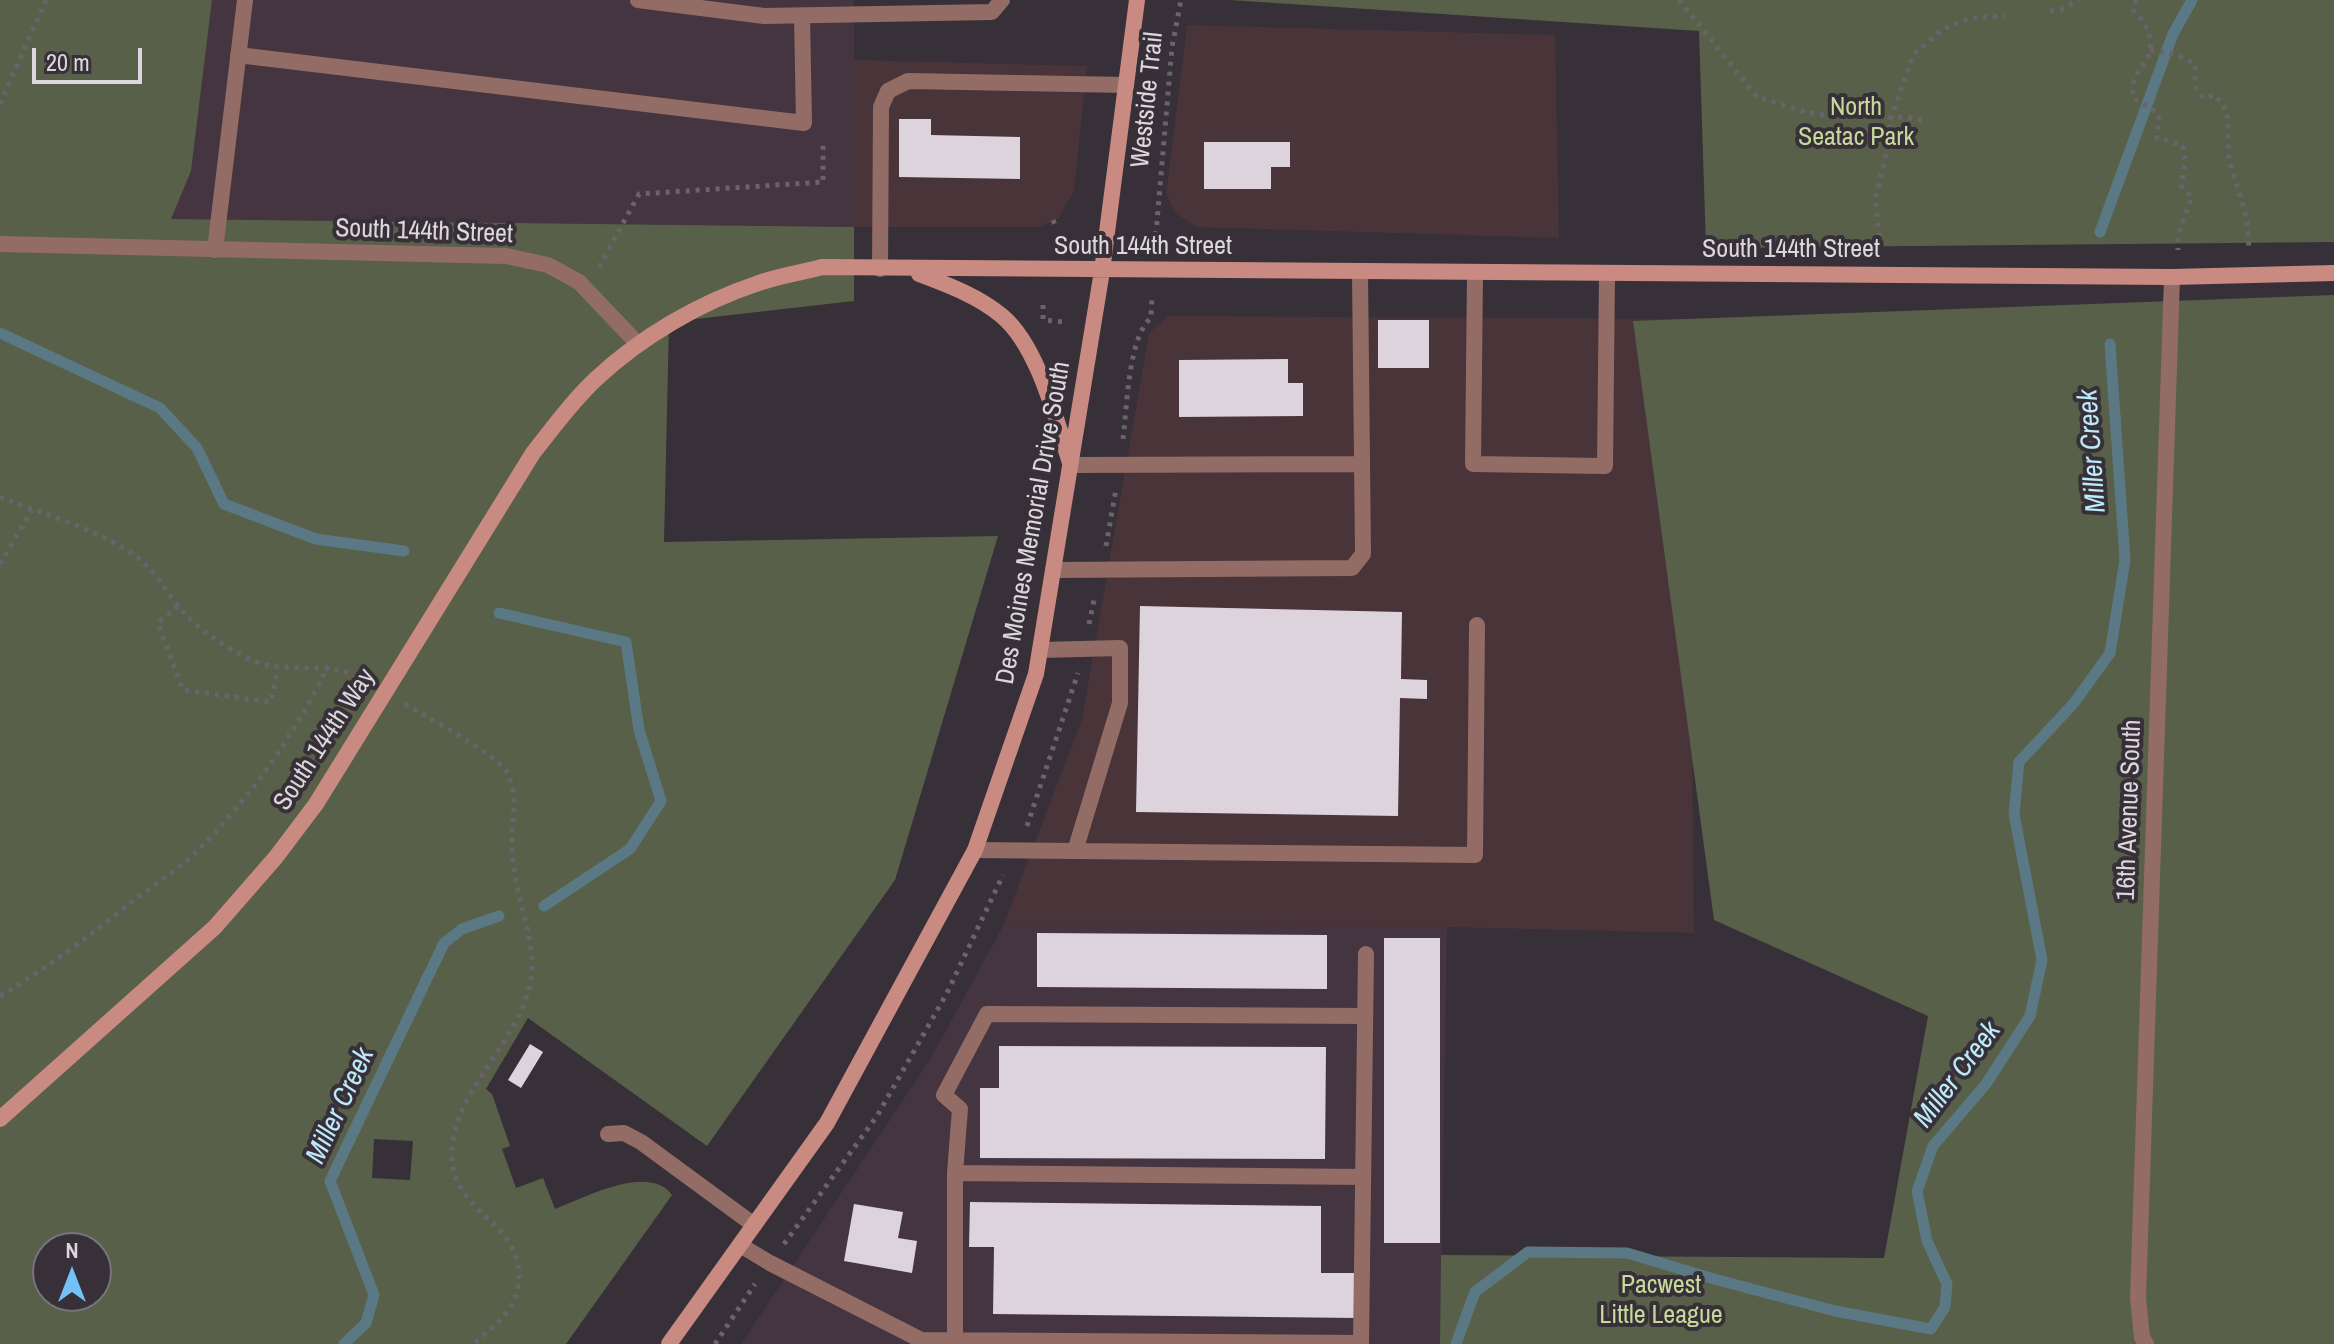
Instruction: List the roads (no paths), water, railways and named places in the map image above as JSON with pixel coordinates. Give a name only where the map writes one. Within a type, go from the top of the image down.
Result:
[{"type":"street","points":[[215,250],[245,0]]},
{"type":"street","points":[[638,0],[764,16],[992,12],[1002,0]]},
{"type":"street","name":"Des Moines Memorial Drive South","points":[[669,1344],[827,1123],[975,850],[1036,674],[1102,271],[1137,0]]},
{"type":"street","points":[[238,55],[804,123],[802,16]]},
{"type":"street","points":[[880,269],[881,107],[888,91],[908,81],[1126,85]]},
{"type":"street","name":"South 144th Street","points":[[0,244],[506,256],[548,265],[579,282],[638,344],[701,307],[756,283],[822,267],[2175,277],[2334,273]]},
{"type":"street","points":[[906,269],[976,298],[1005,319],[1043,379],[1071,465],[1361,464]]},
{"type":"street","points":[[1053,570],[1352,568],[1363,554],[1360,273]]},
{"type":"street","points":[[1475,273],[1473,464],[1590,466],[1605,466],[1607,274]]},
{"type":"street","name":"16th Avenue South","points":[[2146,1344],[2142,1337],[2138,1298],[2175,277]]},
{"type":"street","name":"South 144th Way","points":[[0,1119],[215,927],[276,857],[316,804],[533,453],[597,378],[638,344]]},
{"type":"street","points":[[975,850],[1475,855],[1477,625]]},
{"type":"street","points":[[1040,650],[1120,648],[1120,703],[1075,851]]},
{"type":"street","points":[[740,1245],[921,1340],[1363,1343],[1366,954]]},
{"type":"street","points":[[955,1342],[955,1173],[960,1109],[944,1095],[987,1014],[1365,1016]]},
{"type":"street","points":[[608,1134],[624,1133],[641,1142],[754,1225]]},
{"type":"street","points":[[955,1173],[1363,1177]]},
{"type":"waterway","name":"Miller Creek","points":[[2100,232],[2173,34],[2192,0]]},
{"type":"waterway","points":[[0,333],[160,408],[197,448],[224,504],[316,539],[404,551]]},
{"type":"waterway","name":"Miller Creek","points":[[1456,1344],[1475,1292],[1528,1252],[1627,1253],[1835,1311],[1931,1329],[1945,1307],[1947,1284],[1927,1241],[1917,1191],[1933,1146],[1986,1084],[2030,1016],[2042,960],[2014,814],[2019,762],[2074,703],[2110,653],[2125,560],[2110,344]]},
{"type":"waterway","points":[[499,613],[626,642],[639,730],[661,801],[630,849],[544,906]]},
{"type":"waterway","name":"Miller Creek","points":[[344,1344],[366,1323],[374,1295],[330,1181],[444,943],[462,929],[499,916]]},
{"type":"park label","name":"North Seatac Park","points":[[1856,123]]},
{"type":"park label","name":"Pacwest Little League","points":[[1661,1301]]}]
